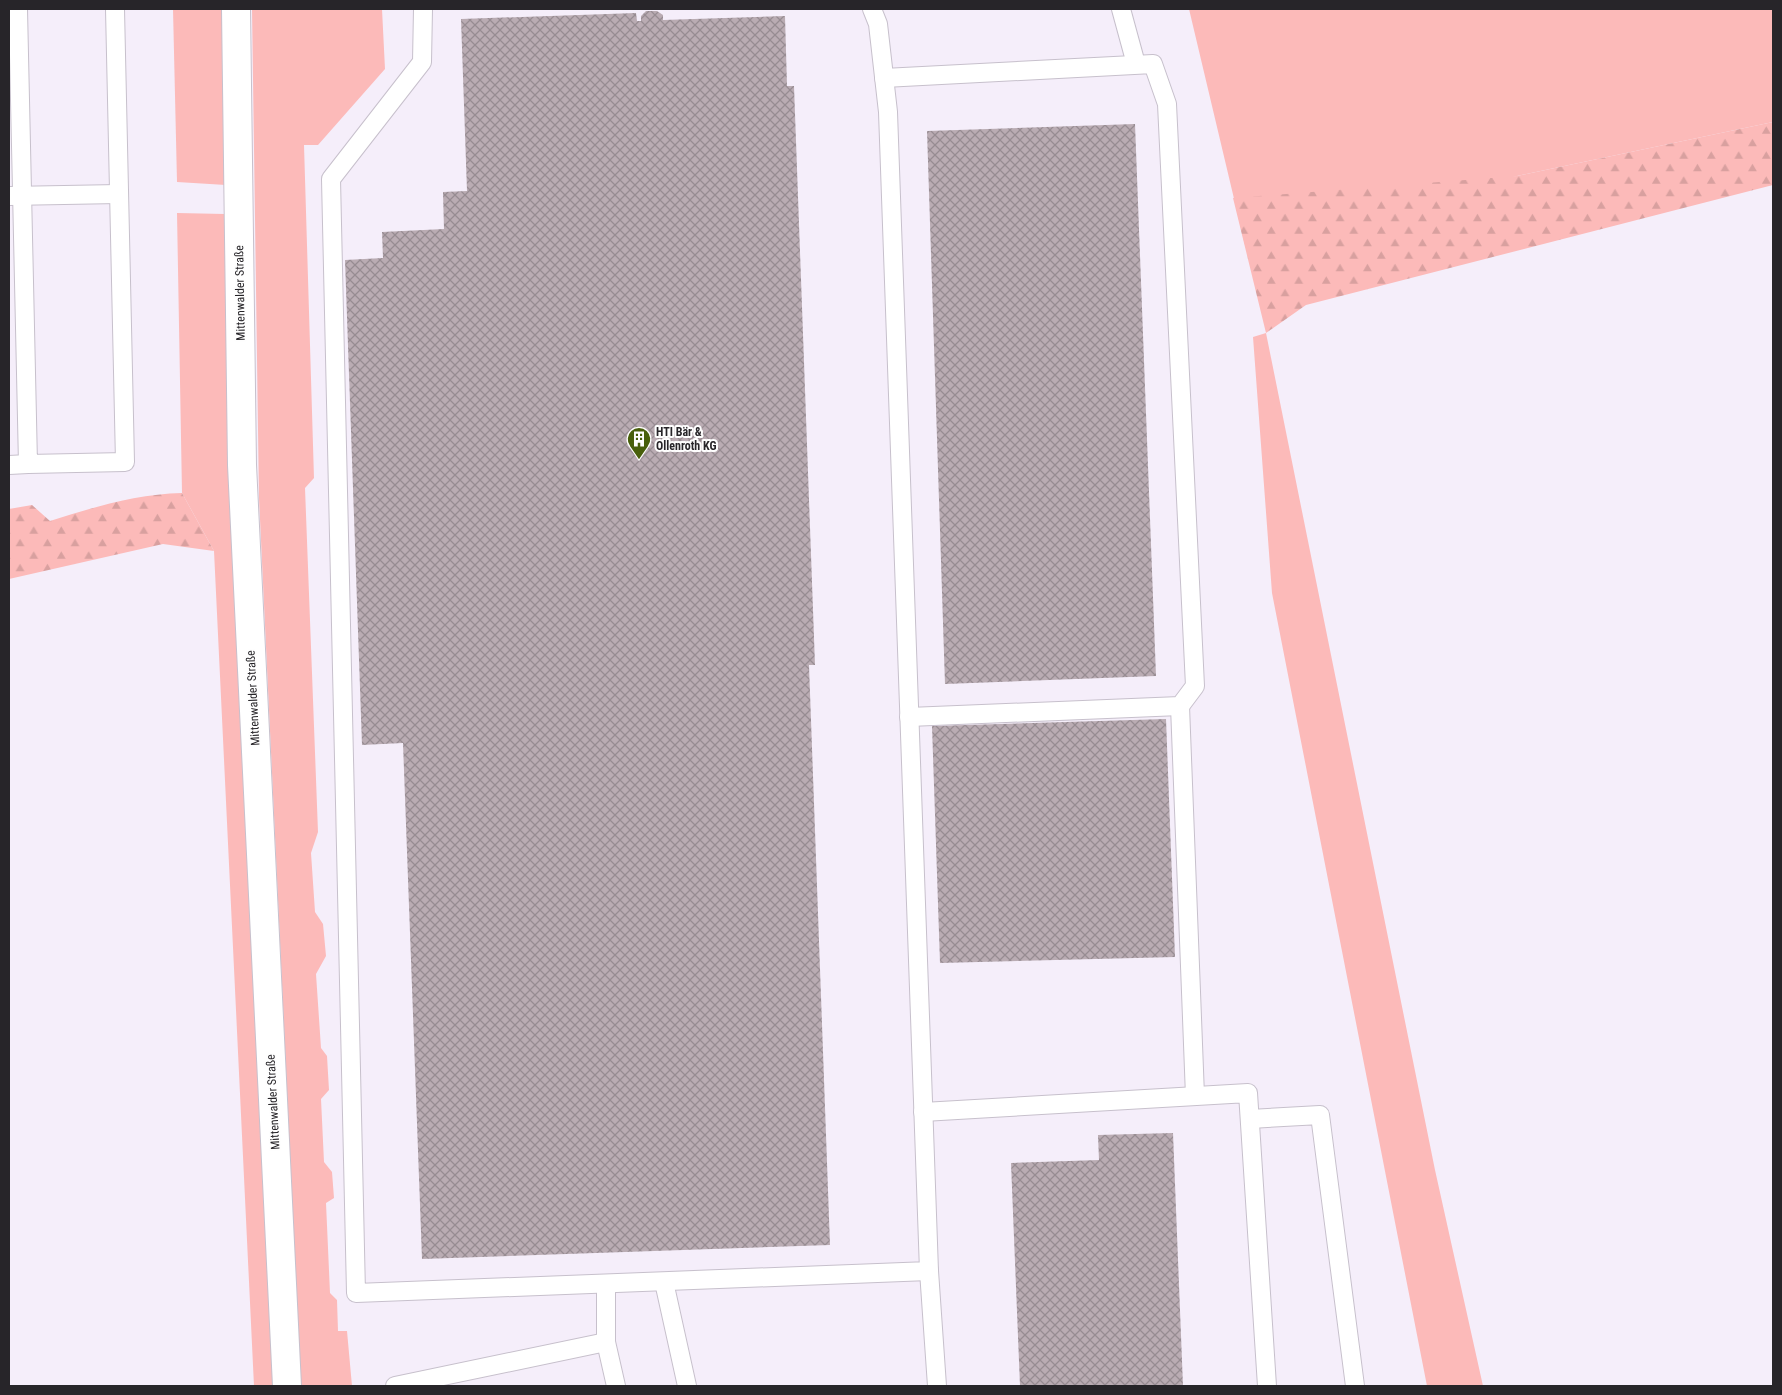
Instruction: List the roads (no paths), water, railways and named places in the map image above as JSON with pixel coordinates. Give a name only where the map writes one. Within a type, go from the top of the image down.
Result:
[{"type":"street","name":"Mittenwalder Straße","points":[[236,9],[242,465],[287,1386]]},
{"type":"lane","points":[[18,9],[16,196],[28,464]]},
{"type":"lane","points":[[9,465],[125,462],[115,9]]},
{"type":"lane","points":[[423,9],[422,62],[331,179],[356,1293],[929,1271]]},
{"type":"lane","points":[[872,9],[878,24],[888,112],[929,1271],[937,1386]]},
{"type":"lane","points":[[1121,9],[1136,64]]},
{"type":"lane","points":[[884,78],[1153,64],[1167,104],[1195,686],[1180,706],[1195,1096]]},
{"type":"lane","points":[[16,196],[118,194]]},
{"type":"lane","points":[[909,717],[1180,706]]},
{"type":"lane","points":[[923,1112],[1248,1093],[1267,1386]]},
{"type":"lane","points":[[1250,1119],[1320,1115],[1355,1386]]},
{"type":"lane","points":[[664,1282],[687,1386]]},
{"type":"lane","points":[[606,1284],[606,1342],[616,1386]]},
{"type":"lane","points":[[395,1386],[606,1342]]},
{"type":"place","name":"HTI Bär & Ollenroth KG","points":[[639,460]]}]
